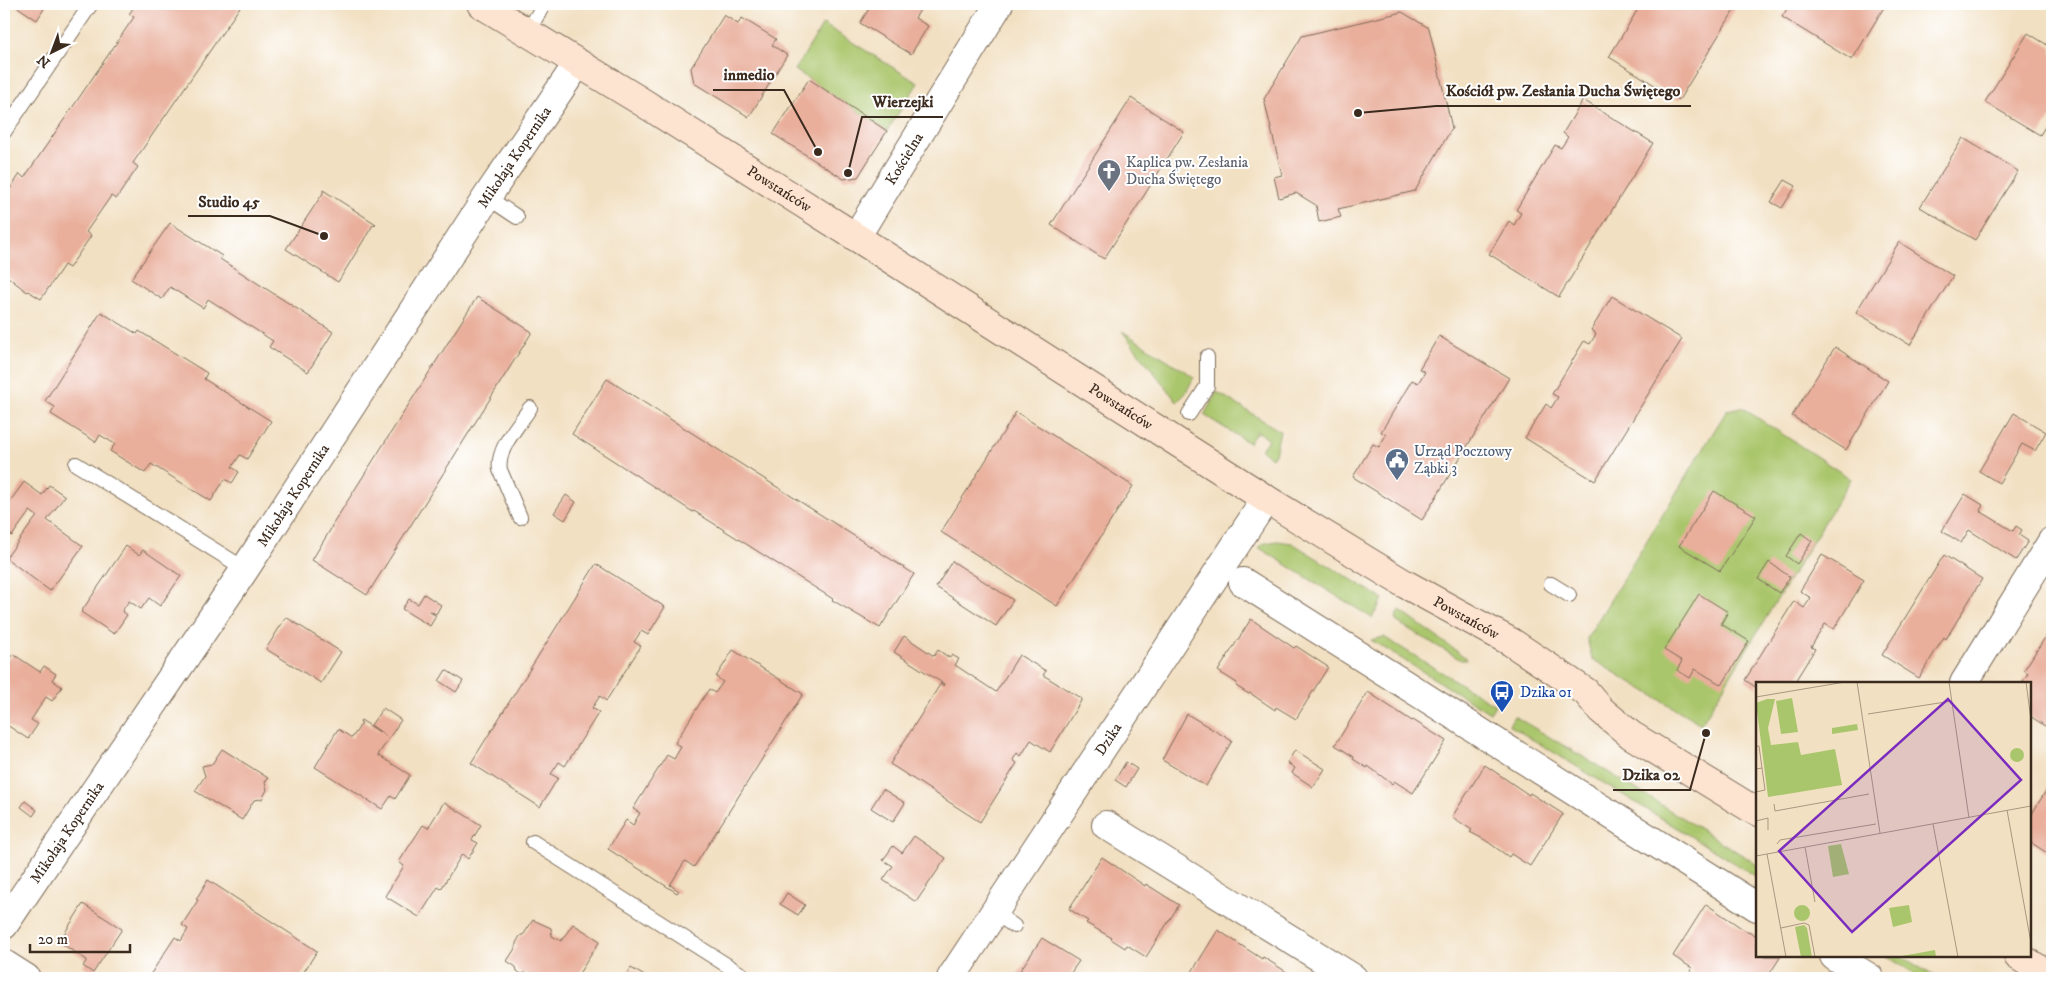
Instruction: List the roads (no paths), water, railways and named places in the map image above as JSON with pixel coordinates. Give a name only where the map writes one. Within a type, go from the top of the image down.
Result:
[{"type":"street","name":"Powstańców","points":[[481,4],[528,31],[856,237],[1404,584],[1510,642],[1586,692],[1601,710],[1631,735],[1756,811]]},
{"type":"street","name":"Kościelna","points":[[856,237],[999,4]]},
{"type":"street","name":"Mikołaja Kopernika","points":[[4,925],[245,569],[487,197],[578,63]]},
{"type":"street","name":"Dzika","points":[[951,978],[1004,919],[1266,498]]},
{"type":"street","points":[[1965,682],[2052,541]]},
{"type":"street","points":[[1243,582],[1756,907]]},
{"type":"street","points":[[1106,825],[1353,978]]},
{"type":"street","points":[[1836,957],[1870,978]]},
{"type":"street","points":[[2020,957],[2052,977]]},
{"type":"street","points":[[4,964],[26,978]]},
{"type":"lane","points":[[4,132],[91,4]]},
{"type":"lane","points":[[528,31],[544,4]]},
{"type":"lane","points":[[487,197],[516,217]]},
{"type":"lane","points":[[1188,414],[1207,386],[1207,357]]},
{"type":"lane","points":[[520,518],[498,462],[502,452],[530,408]]},
{"type":"lane","points":[[76,464],[245,569]]},
{"type":"lane","points":[[1551,584],[1569,595]]},
{"type":"lane","points":[[533,842],[747,978]]},
{"type":"place","name":"Kościół pw. Zesłania Ducha Świętego","points":[[1358,113]]},
{"type":"place","name":"inmedio","points":[[818,152]]},
{"type":"place","name":"Wierzejki","points":[[848,173]]},
{"type":"place","name":"Kaplica pw. Zesłania Ducha Świętego","points":[[1109,192]]},
{"type":"place","name":"Studio 45","points":[[324,236]]},
{"type":"place","name":"Urząd Pocztowy Ząbki 3","points":[[1397,481]]},
{"type":"place","name":"Dzika 01","points":[[1502,713]]},
{"type":"place","name":"Dzika 02","points":[[1706,733]]}]
